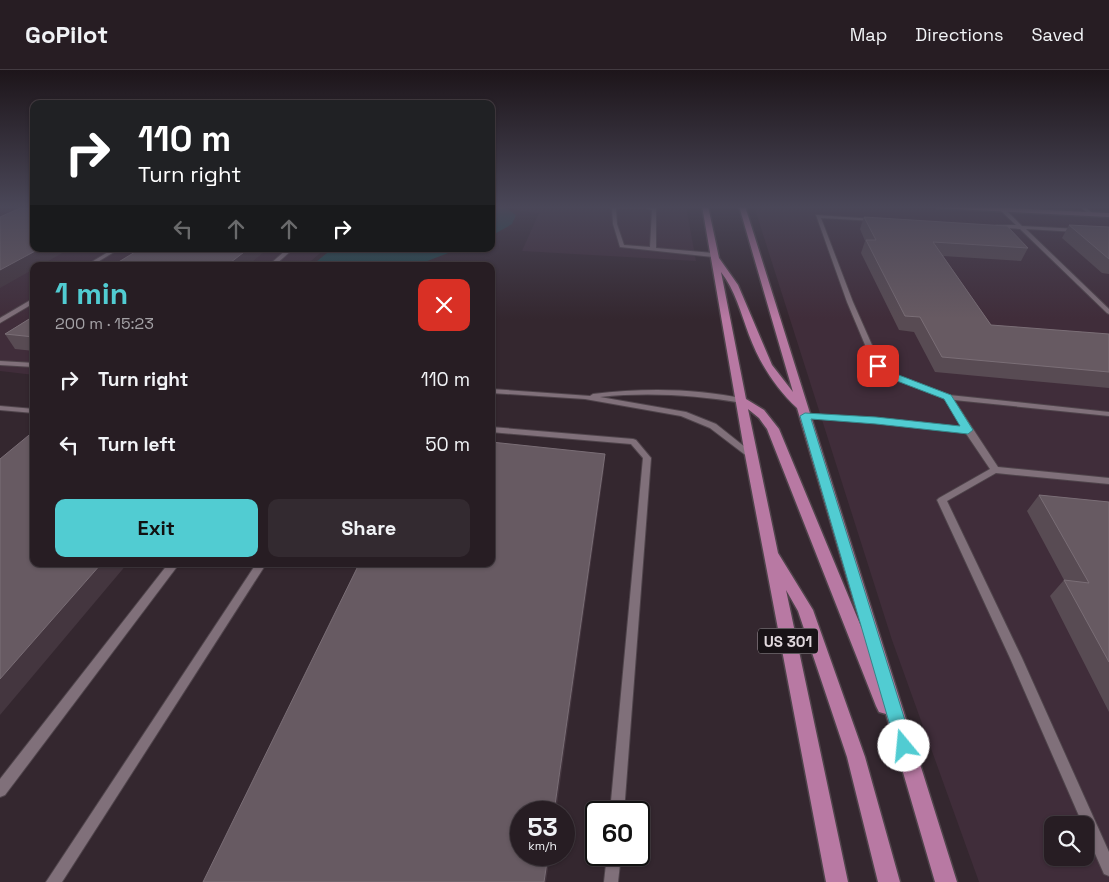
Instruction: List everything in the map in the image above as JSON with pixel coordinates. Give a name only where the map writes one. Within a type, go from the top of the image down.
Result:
[{"type":"main road","name":"US 301","points":[[711,244],[751,455],[837,882]]},
{"type":"main road","points":[[753,244],[946,882]]},
{"type":"main road","points":[[713,256],[734,284],[763,359],[776,382],[803,411]]},
{"type":"main road","points":[[742,400],[755,407],[764,415],[773,429],[915,783]]},
{"type":"main road","points":[[770,549],[805,610],[856,757],[888,882]]},
{"type":"lane","points":[[621,244],[622,246],[713,256]]},
{"type":"lane","points":[[653,244],[653,249]]},
{"type":"lane","points":[[828,244],[850,302],[880,371],[948,397],[1109,414]]},
{"type":"lane","points":[[1038,244],[1109,312]]},
{"type":"lane","points":[[95,262],[111,252]]},
{"type":"lane","points":[[276,262],[287,252]]},
{"type":"lane","points":[[0,321],[30,302]]},
{"type":"lane","points":[[0,363],[30,365]]},
{"type":"lane","points":[[495,391],[585,397],[684,414],[713,426],[751,455]]},
{"type":"lane","points":[[585,397],[622,391],[713,395],[742,400]]},
{"type":"lane","points":[[948,397],[995,470]]},
{"type":"lane","points":[[2,410],[30,411]]},
{"type":"lane","points":[[803,411],[968,430]]},
{"type":"lane","points":[[495,428],[633,442],[647,458],[618,801]]},
{"type":"lane","points":[[1109,481],[995,470],[942,500],[1016,658],[1109,869]]},
{"type":"lane","points":[[0,790],[172,567]]},
{"type":"lane","points":[[53,882],[259,567]]},
{"type":"lane","points":[[611,882],[613,866]]},
{"type":"shaded area","points":[[0,244],[30,244],[30,252],[321,252],[310,262],[30,262],[30,375],[0,371]]},
{"type":"shaded area","points":[[525,244],[693,244],[696,261],[522,251]]},
{"type":"shaded area","points":[[766,244],[1109,244],[1109,882],[979,882],[892,640]]},
{"type":"water","points":[[328,252],[451,252],[425,262],[316,262]]},
{"type":"building","points":[[0,244],[30,244],[30,252],[33,252],[0,270]]},
{"type":"building","points":[[868,244],[934,244],[991,325],[1109,334],[1109,372],[942,357],[920,317],[905,316]]},
{"type":"building","points":[[963,244],[1024,244],[1028,248]]},
{"type":"building","points":[[1091,244],[1109,244],[1109,259]]},
{"type":"building","points":[[135,252],[244,252],[231,262],[119,262]]},
{"type":"building","points":[[30,318],[30,337],[5,334]]},
{"type":"building","points":[[30,434],[30,567],[98,567],[0,679],[0,459]]},
{"type":"building","points":[[495,442],[605,454],[556,801],[510,801],[510,866],[546,866],[544,882],[203,882],[358,567],[495,567]]},
{"type":"building","points":[[1039,495],[1109,502],[1109,662],[1064,580],[1089,583]]},
{"type":"route","points":[[878,366],[880,371],[948,397],[968,430],[876,420],[805,416],[904,746]]}]
